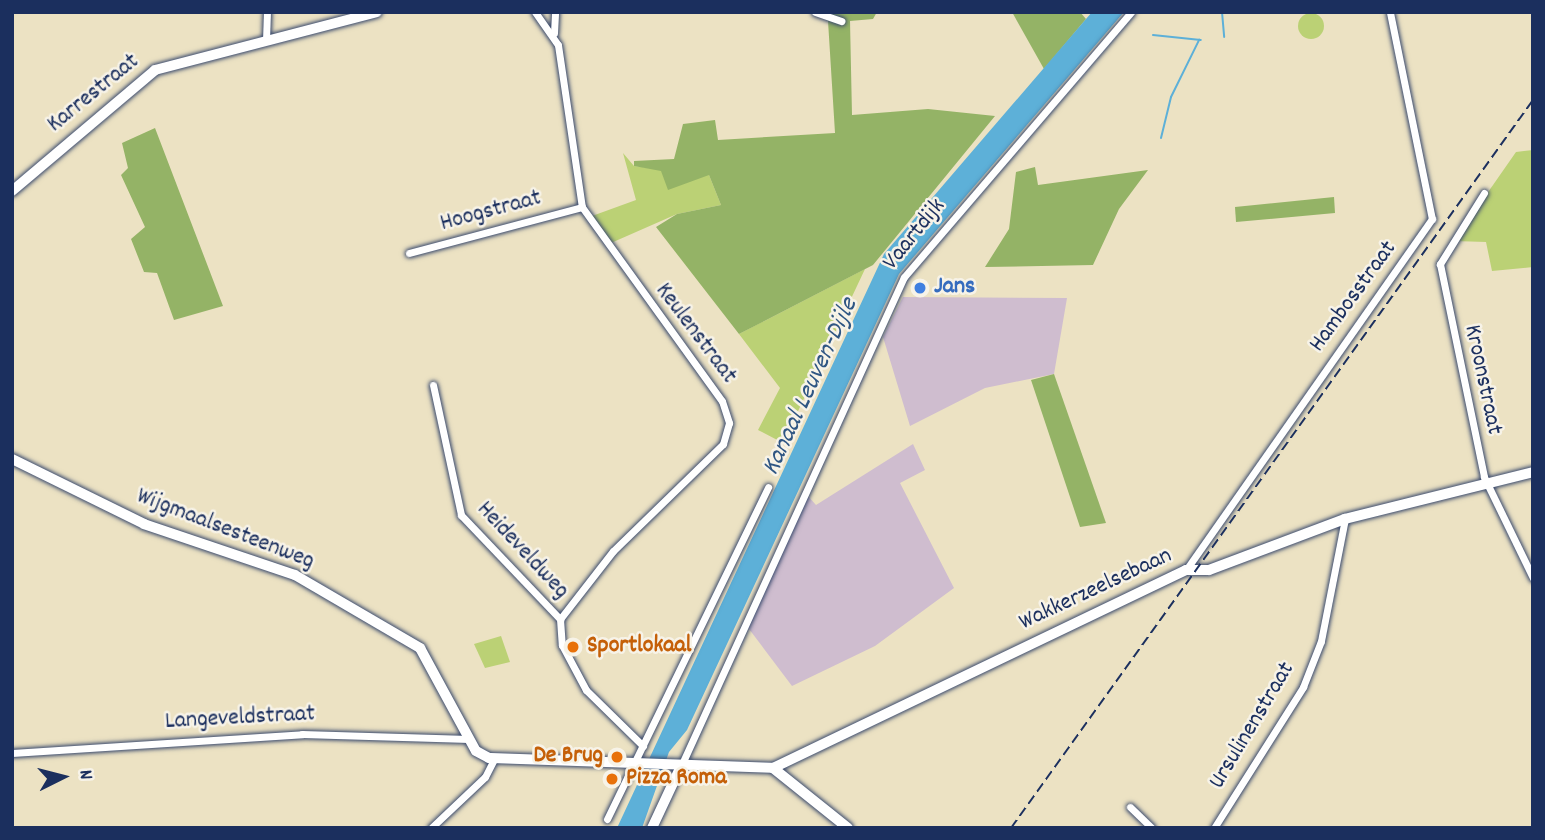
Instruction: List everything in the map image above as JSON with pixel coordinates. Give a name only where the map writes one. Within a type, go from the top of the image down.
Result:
[{"type":"street","points":[[266,40],[267,12]]},
{"type":"street","name":"Karrestraat","points":[[12,191],[142,78],[168,64],[377,12]]},
{"type":"street","points":[[535,12],[554,34]]},
{"type":"street","name":"Keulenstraat","points":[[555,12],[554,34],[582,207],[722,401],[729,423],[723,444],[613,551],[560,619]]},
{"type":"street","points":[[815,12],[841,21]]},
{"type":"street","name":"Vaartdijk","points":[[652,828],[676,764],[904,277],[1131,12]]},
{"type":"street","name":"Hambosstraat","points":[[1186,570],[1432,219],[1390,12]]},
{"type":"street","name":"Kroonstraat","points":[[1484,193],[1440,264],[1468,419],[1488,483],[1533,578]]},
{"type":"street","name":"Hoogstraat","points":[[409,253],[582,207]]},
{"type":"street","name":"Heideveldweg","points":[[433,385],[457,508],[560,619]]},
{"type":"street","name":"Wijgmaalsesteenweg","points":[[12,460],[144,524],[295,575],[412,643],[425,655],[476,751],[494,759]]},
{"type":"street","name":"Wakkerzeelsebaan","points":[[773,768],[1186,570],[1209,570],[1345,519],[1533,472]]},
{"type":"street","points":[[607,819],[641,760],[643,746],[768,487]]},
{"type":"street","name":"Ursulinenstraat","points":[[1214,828],[1303,687],[1321,641],[1345,519]]},
{"type":"street","points":[[560,619],[562,645],[586,690],[643,746]]},
{"type":"street","name":"Langeveldstraat","points":[[12,753],[295,734],[469,739]]},
{"type":"street","points":[[431,828],[485,777],[494,759],[614,767],[641,760],[773,768],[848,828]]},
{"type":"street","points":[[1130,807],[1152,828]]},
{"type":"shaded area","points":[[903,297],[1067,298],[1054,374],[985,388],[910,426],[883,337]]},
{"type":"shaded area","points":[[913,444],[925,470],[900,483],[954,588],[875,646],[792,686],[746,625],[808,496],[816,505]]},
{"type":"green space","points":[[813,12],[877,12],[873,19],[850,21],[852,115],[928,109],[995,116],[873,265],[739,334],[656,227],[677,214],[721,205],[709,175],[668,190],[661,171],[634,166],[634,161],[674,159],[683,124],[715,120],[718,140],[835,133],[828,21]]},
{"type":"green space","points":[[1012,12],[1080,12],[1086,19],[1044,69]]},
{"type":"green space","points":[[1311,13],[1320,17],[1324,26],[1320,35],[1311,39],[1302,35],[1298,26],[1302,17]]},
{"type":"green space","points":[[155,128],[223,306],[174,320],[157,273],[144,272],[131,239],[145,227],[121,175],[128,168],[122,143]]},
{"type":"green space","points":[[1533,150],[1533,267],[1492,271],[1486,242],[1454,241],[1516,152]]},
{"type":"green space","points":[[623,153],[634,166],[709,175],[721,205],[677,214],[611,243],[592,216],[636,200]]},
{"type":"green space","points":[[1035,167],[1038,185],[1148,170],[1119,209],[1093,265],[985,267],[1009,229],[1016,172]]},
{"type":"green space","points":[[1334,197],[1335,213],[1236,222],[1235,207]]},
{"type":"green space","points":[[865,269],[783,443],[758,430],[780,388],[739,334]]},
{"type":"green space","points":[[1054,374],[1106,523],[1080,527],[1031,380]]},
{"type":"green space","points":[[501,636],[510,662],[485,668],[474,644]]},
{"type":"water","points":[[1092,12],[1124,12],[899,274],[687,730],[669,752],[642,828],[617,828],[884,254]]},
{"type":"waterway","points":[[1222,12],[1224,37]]},
{"type":"waterway","points":[[1153,35],[1201,40]]},
{"type":"waterway","points":[[1161,138],[1171,97],[1199,40]]},
{"type":"railway","points":[[1011,828],[1533,100]]},
{"type":"place","name":"Jans","points":[[920,288]]},
{"type":"place","name":"Sportlokaal","points":[[573,647]]},
{"type":"place","name":"De Brug","points":[[617,757]]},
{"type":"place","name":"Pizza Roma","points":[[612,779]]},
{"type":"water label","name":"Kanaal Leuven-Dijle","points":[[811,387]]}]
